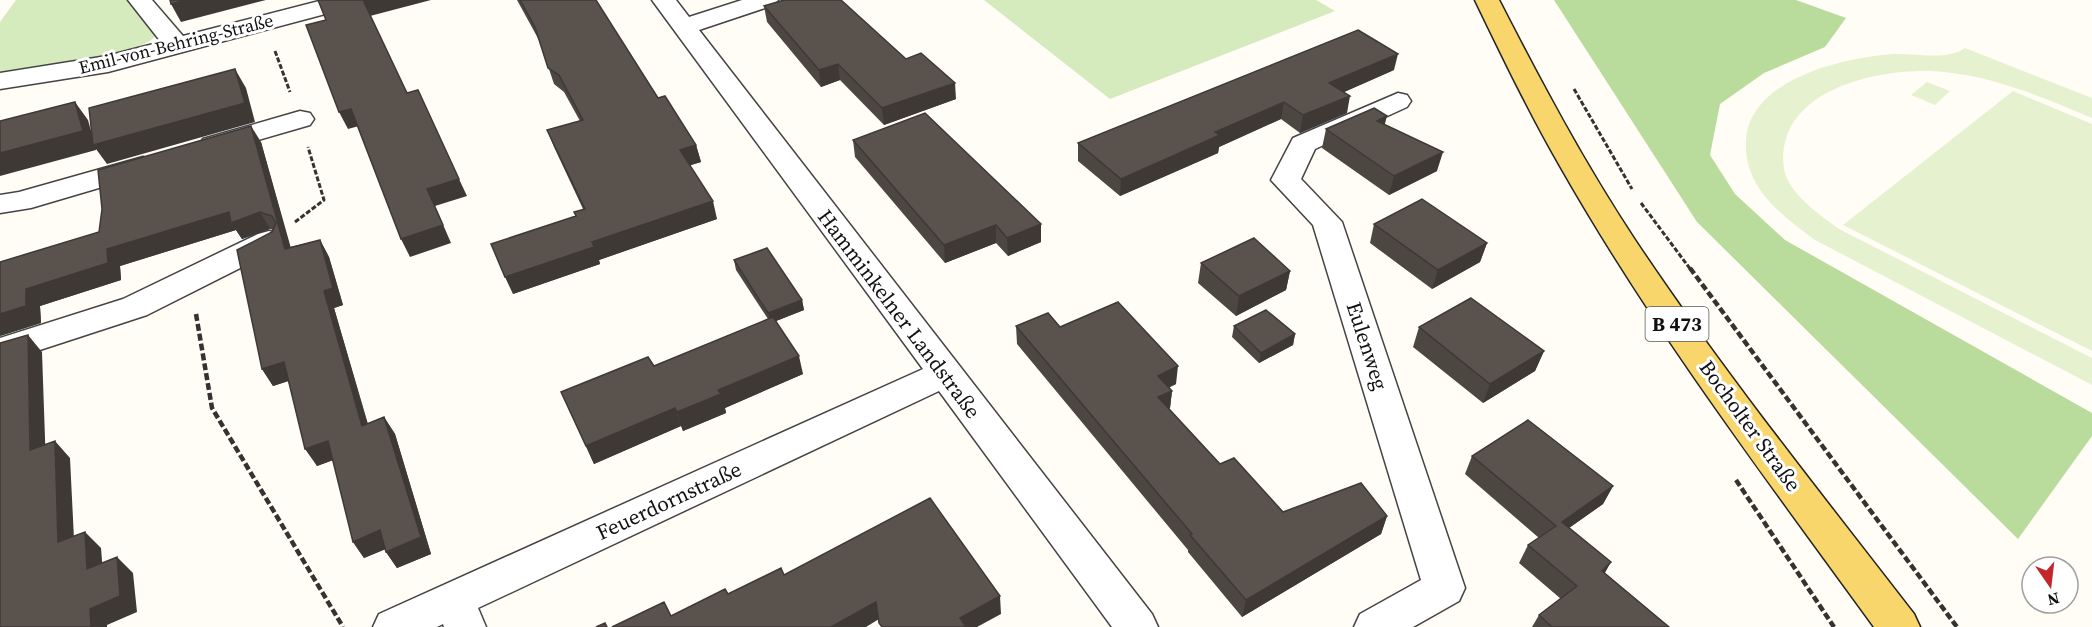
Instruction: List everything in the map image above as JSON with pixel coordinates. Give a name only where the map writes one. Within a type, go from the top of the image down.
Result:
[{"type":"main road","name":"Bocholter Straße","points":[[1487,0],[1518,68],[1593,200],[1719,386],[1899,627]]},
{"type":"street","points":[[140,0],[164,32],[178,45]]},
{"type":"street","name":"Emil-von-Behring-Straße","points":[[0,81],[108,64],[314,4],[351,0]]},
{"type":"street","name":"Hamminkelner Landstraße","points":[[664,0],[1137,627]]},
{"type":"street","points":[[683,27],[766,0]]},
{"type":"street","name":"Eulenweg","points":[[1374,627],[1444,588],[1327,222],[1286,180],[1303,144],[1398,101]]},
{"type":"street","points":[[0,204],[21,201],[300,119]]},
{"type":"street","points":[[0,351],[135,307],[269,241]]},
{"type":"street","name":"Feuerdornstraße","points":[[394,627],[460,613],[944,374]]},
{"type":"path","points":[[1569,80],[1633,190]]},
{"type":"path","points":[[1638,200],[1957,627]]},
{"type":"path","points":[[190,280],[212,408],[343,627]]},
{"type":"green space","points":[[16,0],[131,0],[156,35],[131,49],[109,55],[0,74],[0,22]]},
{"type":"green space","points":[[984,0],[1316,0],[1335,11],[1110,99]]},
{"type":"green space","points":[[1554,0],[1796,0],[1846,18],[1825,47],[1764,73],[1720,104],[1710,155],[1735,194],[1785,240],[2092,413],[2092,436],[2018,539],[1697,222]]},
{"type":"green space","points":[[1965,48],[2092,98],[2092,118],[2020,89],[1982,78],[1923,71],[1876,76],[1830,91],[1811,104],[1796,120],[1786,139],[1783,164],[1785,174],[1804,201],[1839,229],[2092,358],[2092,385],[1815,240],[1777,210],[1758,186],[1751,172],[1746,140],[1752,119],[1764,101],[1782,86],[1827,66],[1851,60],[1894,54],[1940,55],[1958,52]]},
{"type":"green space","points":[[1927,82],[1950,91],[1935,105],[1911,95]]},
{"type":"green space","points":[[2013,91],[2092,124],[2092,351],[1843,225]]},
{"type":"building","points":[[170,0],[187,0],[171,4]]},
{"type":"building","points":[[318,0],[363,0],[407,93],[418,90],[459,179],[427,189],[443,225],[401,239],[351,109],[339,112],[306,25],[326,20]]},
{"type":"building","points":[[520,0],[596,0],[658,98],[665,96],[696,145],[680,150],[713,201],[592,242],[594,247],[505,277],[491,244],[576,216],[574,212],[585,209],[547,130],[583,120],[559,75],[548,68],[535,27]]},
{"type":"building","points":[[784,0],[841,0],[906,59],[921,53],[955,83],[882,108],[838,64],[819,70],[764,6]]},
{"type":"building","points":[[1358,30],[1398,54],[1329,83],[1350,96],[1303,115],[1284,102],[1215,132],[1220,135],[1121,179],[1078,143]]},
{"type":"building","points":[[235,69],[245,103],[93,145],[89,108]]},
{"type":"building","points":[[75,102],[83,131],[0,153],[0,121]]},
{"type":"building","points":[[1374,108],[1387,116],[1377,121],[1443,152],[1394,176],[1326,129]]},
{"type":"building","points":[[925,113],[1041,224],[1007,238],[996,225],[944,245],[853,140]]},
{"type":"building","points":[[251,126],[285,249],[320,240],[333,288],[324,291],[362,426],[384,417],[421,537],[386,552],[380,530],[353,542],[328,441],[305,449],[284,362],[262,369],[237,250],[272,232],[276,223],[272,216],[260,212],[231,223],[229,212],[107,249],[108,263],[26,289],[26,306],[0,314],[0,262],[99,232],[102,209],[98,170]]},
{"type":"building","points":[[1422,199],[1487,243],[1438,270],[1374,224]]},
{"type":"building","points":[[1254,238],[1290,271],[1239,296],[1201,263]]},
{"type":"building","points":[[767,248],[802,300],[768,313],[734,260]]},
{"type":"building","points":[[1471,298],[1544,351],[1490,384],[1419,327]]},
{"type":"building","points":[[1118,302],[1178,366],[1158,376],[1172,391],[1158,397],[1220,464],[1234,458],[1283,512],[1361,483],[1387,516],[1246,600],[1016,326],[1048,313],[1060,327]]},
{"type":"building","points":[[1266,310],[1295,334],[1261,353],[1234,326]]},
{"type":"building","points":[[773,317],[799,356],[718,390],[721,394],[677,412],[675,408],[586,446],[561,392],[648,357],[654,366]]},
{"type":"building","points":[[28,335],[30,450],[55,441],[58,542],[85,532],[87,569],[117,557],[120,596],[90,609],[91,627],[0,627],[0,343]]},
{"type":"building","points":[[1528,420],[1613,486],[1562,522],[1611,562],[1602,571],[1669,627],[1552,627],[1539,615],[1577,586],[1528,545],[1556,526],[1472,456]]},
{"type":"building","points":[[930,498],[1000,596],[960,618],[966,627],[882,627],[879,623],[876,602],[831,627],[612,627],[664,602],[671,616],[725,589],[728,594],[781,568],[784,575]]}]
